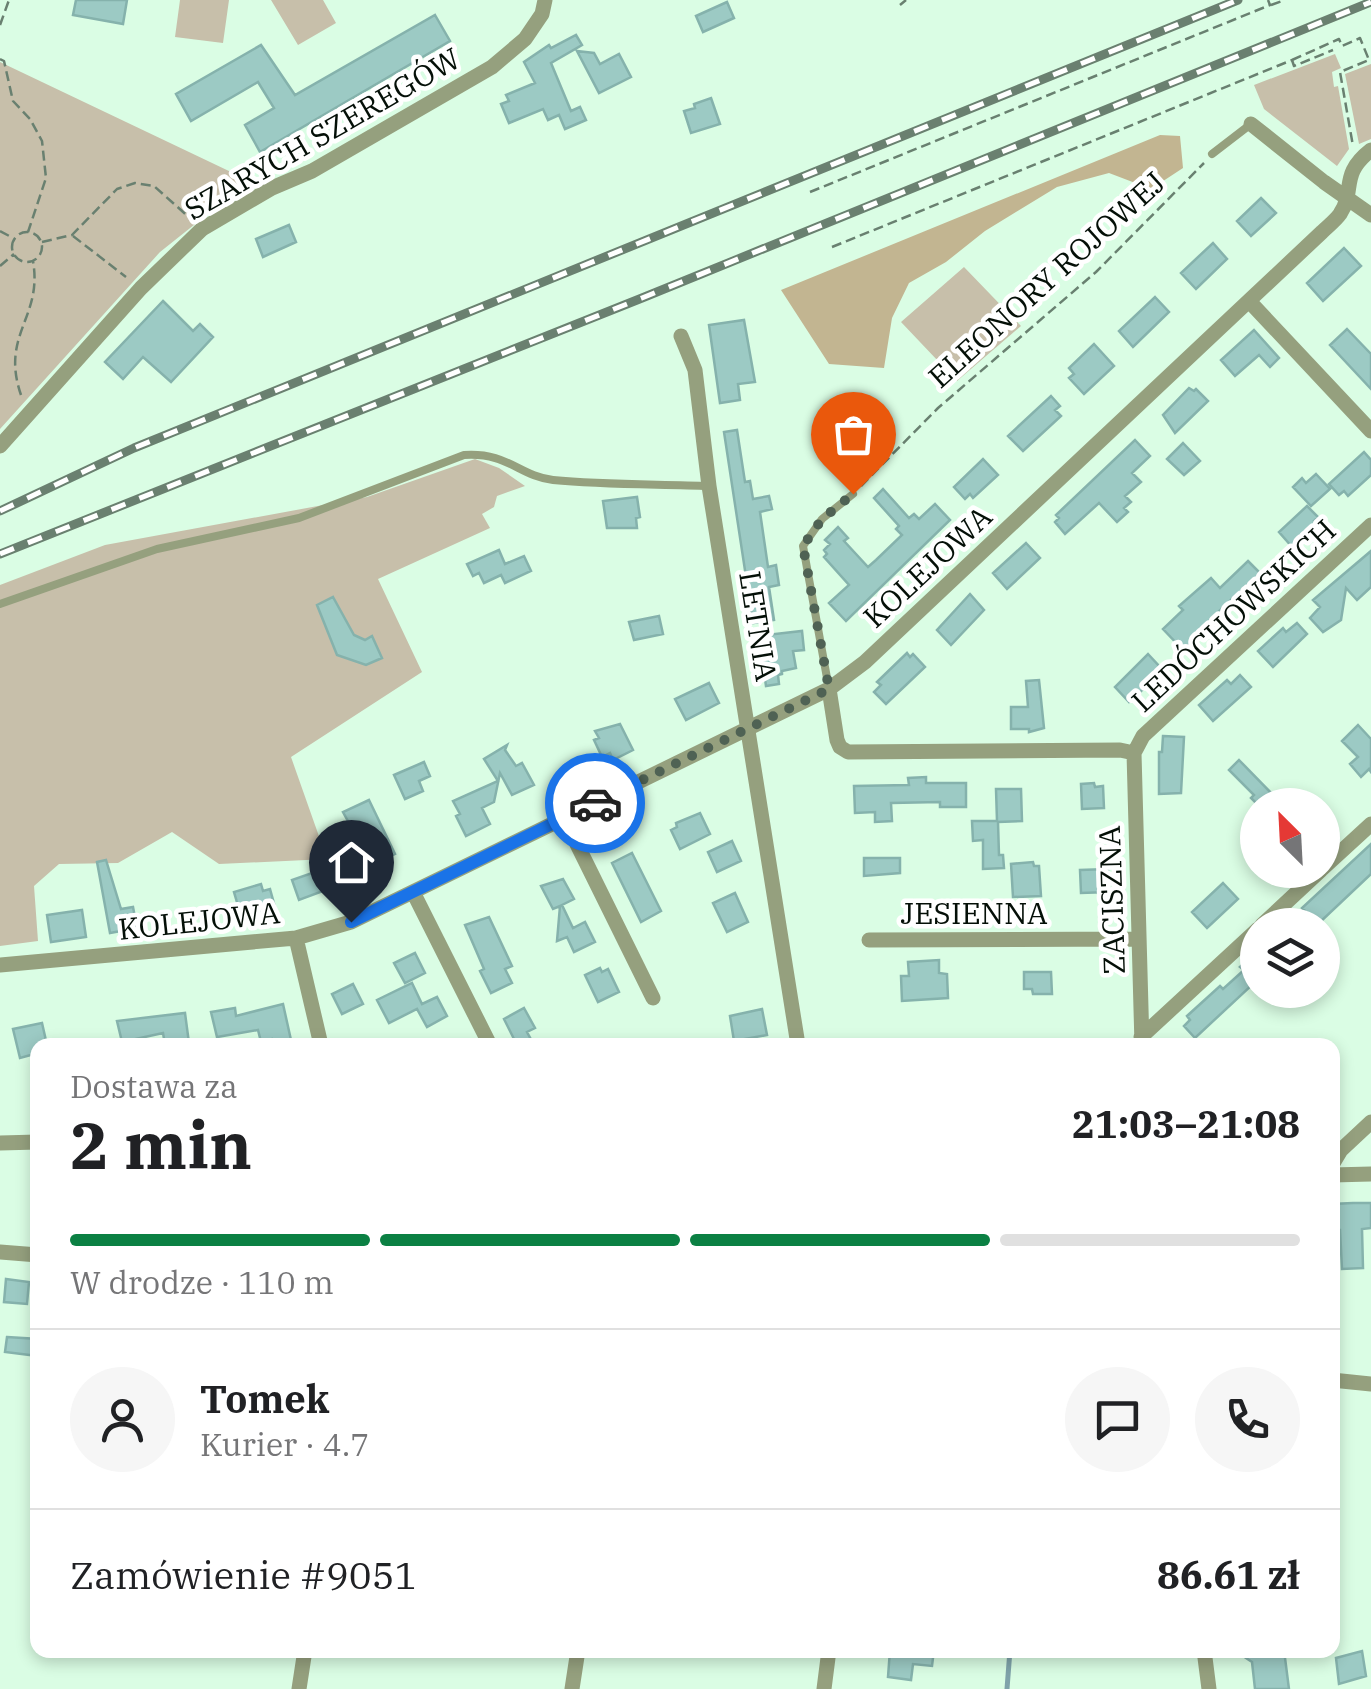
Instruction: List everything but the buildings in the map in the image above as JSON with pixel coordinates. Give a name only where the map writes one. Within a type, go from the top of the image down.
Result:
[{"type":"street","name":"SZARYCH SZEREGÓW","points":[[0,446],[141,288],[202,229],[272,188],[312,171],[492,67],[524,39],[542,14],[545,0]]},
{"type":"street","points":[[1251,124],[1371,214]]},
{"type":"street","name":"KOLEJOWA","points":[[0,965],[296,938],[351,922],[829,689],[865,662],[1342,212],[1355,163],[1371,150]]},
{"type":"street","points":[[1249,300],[1371,431]]},
{"type":"street","name":"LETNIA","points":[[680,336],[694,370],[797,1038]]},
{"type":"street","name":"LEDÓCHOWSKICH","points":[[829,689],[837,740],[848,752],[1134,753],[1144,736],[1371,525]]},
{"type":"street","name":"ZACISZNA","points":[[1134,753],[1142,1038]]},
{"type":"street","points":[[564,818],[652,998]]},
{"type":"street","points":[[1340,853],[1371,824]]},
{"type":"street","points":[[1281,908],[1302,888]]},
{"type":"street","points":[[414,892],[487,1038]]},
{"type":"street","points":[[296,938],[319,1038]]},
{"type":"street","name":"JESIENNA","points":[[869,940],[1139,939]]},
{"type":"street","points":[[1145,1038],[1240,946]]},
{"type":"street","points":[[1340,1152],[1371,1122]]},
{"type":"street","points":[[0,1143],[30,1142]]},
{"type":"street","points":[[1340,1175],[1371,1174]]},
{"type":"street","points":[[0,1252],[30,1254]]},
{"type":"street","points":[[1340,1381],[1371,1384]]},
{"type":"street","points":[[299,1689],[304,1658]]},
{"type":"street","points":[[572,1689],[577,1658]]},
{"type":"street","points":[[824,1689],[827,1658]]},
{"type":"street","points":[[1205,1658],[1209,1689]]},
{"type":"lane","points":[[1212,154],[1251,124]]},
{"type":"lane","points":[[0,604],[156,549],[299,518],[464,456],[484,454],[505,460],[548,480],[709,486]]},
{"type":"lane","points":[[829,689],[803,546],[822,519],[853,494]]},
{"type":"path","points":[[0,25],[9,0]]},
{"type":"path","points":[[900,6],[906,0]]},
{"type":"path","points":[[810,192],[1269,3],[1286,0]]},
{"type":"path","points":[[832,246],[1340,40],[1342,46],[1360,38],[1370,60],[1340,72],[1354,148],[1348,156]]},
{"type":"path","points":[[1292,60],[1294,66],[1333,50]]},
{"type":"path","points":[[0,60],[4,62],[13,101],[42,142],[46,178],[28,232]]},
{"type":"path","name":"ELEONORY ROJOWEJ","points":[[853,494],[938,408],[1096,272],[1212,154]]},
{"type":"path","points":[[42,242],[72,235],[117,190],[135,183],[154,186],[202,229]]},
{"type":"path","points":[[0,231],[14,239]]},
{"type":"path","points":[[34,233],[42,242],[42,252],[33,261],[22,261],[14,254],[14,239],[34,233]]},
{"type":"path","points":[[72,235],[141,288]]},
{"type":"path","points":[[0,266],[14,254]]},
{"type":"path","points":[[30,415],[14,378],[12,351],[34,295],[33,261]]},
{"type":"shaded area","points":[[180,0],[229,0],[223,43],[175,37]]},
{"type":"shaded area","points":[[271,0],[323,0],[336,23],[298,45]]},
{"type":"shaded area","points":[[1335,54],[1341,68],[1332,72],[1334,87],[1338,86],[1349,149],[1337,166],[1264,109],[1254,85]]},
{"type":"shaded area","points":[[0,62],[252,182],[160,252],[0,429]]},
{"type":"shaded area","points":[[1371,64],[1371,139],[1359,144],[1345,74]]},
{"type":"shaded area","points":[[1160,135],[1180,136],[1183,168],[1151,189],[1109,173],[1057,187],[909,283],[892,318],[884,368],[829,364],[781,290]]},
{"type":"shaded area","points":[[964,267],[1021,326],[957,381],[901,322]]},
{"type":"shaded area","points":[[475,459],[499,468],[525,486],[497,496],[494,507],[482,514],[490,528],[378,579],[422,672],[291,757],[327,859],[219,864],[172,832],[118,863],[59,864],[34,886],[38,941],[0,946],[0,585],[105,545],[367,497]]},
{"type":"waterway","points":[[1007,1689],[1009,1658]]},
{"type":"railway","points":[[0,511],[134,448],[1238,0]]},
{"type":"railway","points":[[0,554],[1371,2]]},
{"type":"way so far","points":[[595,803],[829,689],[803,546],[822,519],[853,494]]},
{"type":"route","points":[[351,922],[595,803]]}]
